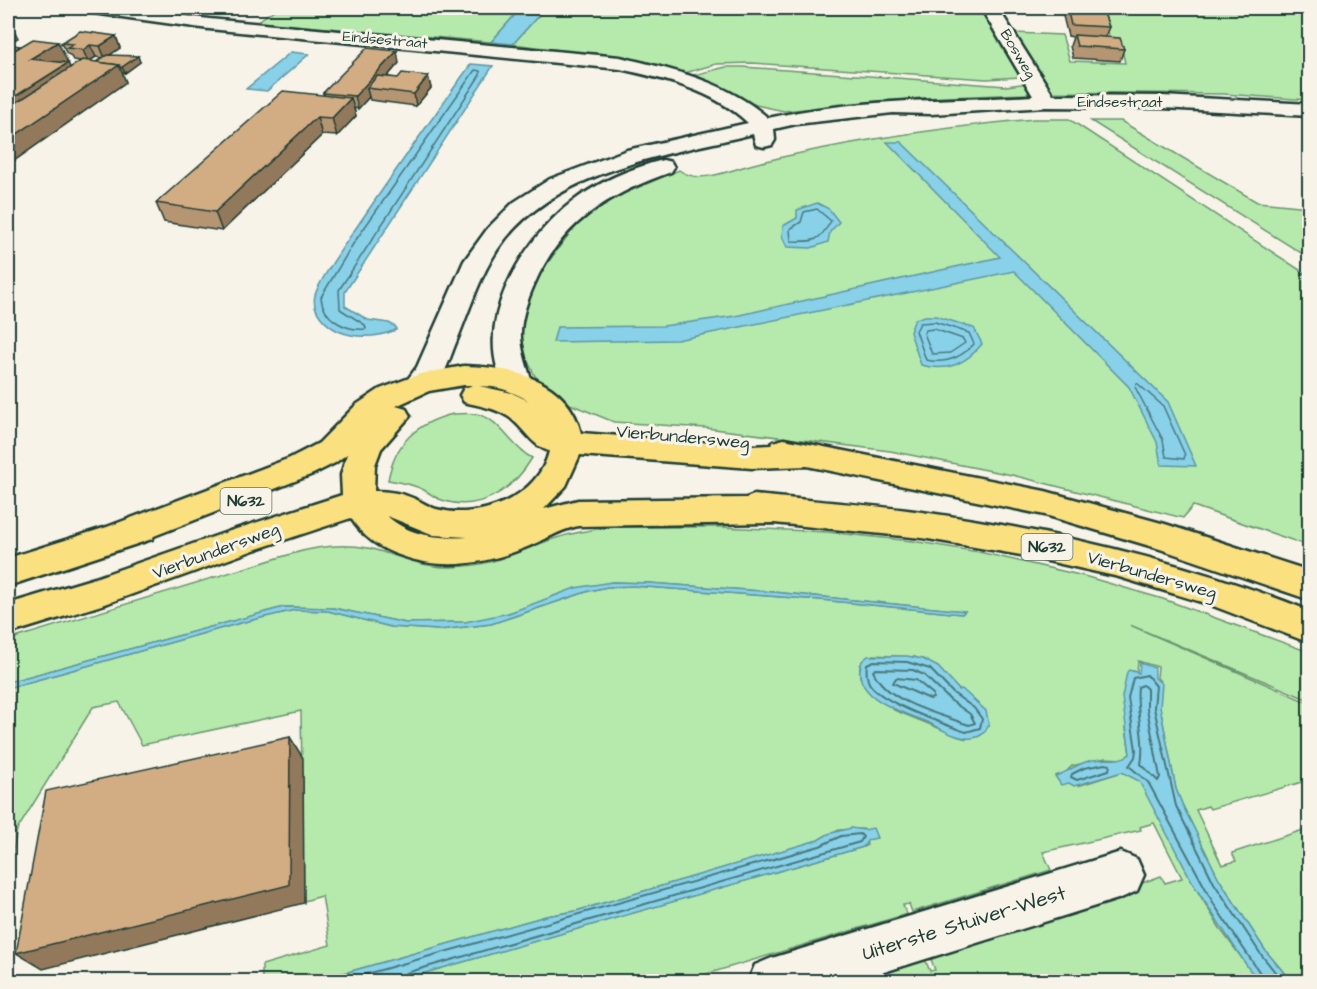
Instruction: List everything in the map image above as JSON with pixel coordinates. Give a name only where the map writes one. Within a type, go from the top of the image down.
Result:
[{"type":"main road","name":"N632","points":[[480,376],[517,383],[553,406],[564,430],[559,471],[549,485],[543,509],[515,538],[495,545],[451,551],[411,545],[369,517],[356,478],[350,448],[376,433],[392,418],[420,403],[437,386],[480,376]]},
{"type":"main road","name":"N632","points":[[437,386],[467,395],[498,399],[523,411],[544,436],[556,441],[564,430]]},
{"type":"main road","name":"Vierbundersweg","points":[[564,430],[752,458],[805,455],[966,486],[1045,503],[1165,537],[1310,586]]},
{"type":"main road","name":"Vierbundersweg","points":[[8,572],[119,536],[319,481],[341,470],[350,448]]},
{"type":"main road","name":"Vierbundersweg","points":[[543,509],[578,513],[775,510],[921,525],[1041,546],[1164,575],[1280,615],[1310,628]]},
{"type":"main road","name":"Vierbundersweg","points":[[8,619],[140,578],[356,527],[369,517]]},
{"type":"street","name":"Eindsestraat","points":[[93,8],[209,24],[620,63],[677,77],[721,93],[738,103],[764,132]]},
{"type":"street","name":"Bosweg","points":[[990,8],[1046,101]]},
{"type":"street","name":"Eindsestraat","points":[[677,77],[735,131],[764,132],[931,108],[1046,101],[1162,102],[1310,110]]},
{"type":"street","points":[[437,386],[430,371],[477,261],[497,232],[522,207],[558,184],[635,155],[735,131]]},
{"type":"street","name":"Eindsestraat","points":[[517,383],[507,337],[513,302],[534,259],[579,208],[596,196],[630,179],[764,132]]},
{"type":"street","name":"Uiterste Stuiver-West","points":[[772,981],[1121,874]]},
{"type":"green space","points":[[277,8],[521,8],[491,42],[257,22]]},
{"type":"green space","points":[[545,8],[981,8],[1022,72],[1020,77],[986,79],[752,63],[716,64],[685,73],[644,61],[513,44]]},
{"type":"green space","points":[[1003,8],[1309,8],[1309,100],[1224,94],[1051,92],[1014,33],[1062,35],[1070,61],[1125,63],[1122,50],[1113,46],[1102,17],[1004,11]]},
{"type":"green space","points":[[726,67],[1006,86],[1029,83],[1028,94],[921,98],[784,111],[756,105],[690,76]]},
{"type":"green space","points":[[1034,119],[1069,119],[1309,276],[1309,546],[1193,506],[1183,518],[1012,475],[890,451],[706,428],[614,422],[570,404],[535,376],[519,338],[528,300],[539,275],[574,227],[599,208],[625,193],[679,170],[704,177],[855,142],[926,131]]},
{"type":"green space","points":[[1091,121],[1121,121],[1257,202],[1309,207],[1309,258]]},
{"type":"green space","points":[[453,414],[477,414],[486,417],[532,458],[515,480],[505,489],[481,501],[453,503],[439,499],[415,486],[388,480],[396,455],[409,436],[428,423]]},
{"type":"green space","points":[[616,527],[721,527],[827,532],[912,541],[979,552],[1084,576],[1163,599],[1309,652],[1309,700],[1130,625],[1309,703],[1309,780],[1210,809],[1208,806],[1196,810],[1222,865],[1236,861],[1232,853],[1309,828],[1309,981],[1291,981],[1265,950],[1219,879],[1176,789],[1160,707],[1158,667],[1138,661],[1137,672],[1133,671],[1126,728],[1130,754],[1123,759],[1105,758],[1072,766],[1064,774],[1056,776],[1078,786],[1122,772],[1140,781],[1195,887],[1221,930],[1259,981],[839,981],[923,955],[930,971],[935,970],[929,954],[1073,909],[1161,876],[1165,883],[1182,878],[1154,823],[1140,827],[1141,830],[1043,852],[1051,870],[912,912],[909,904],[903,905],[907,914],[683,981],[397,981],[863,847],[867,845],[863,829],[839,830],[819,840],[576,911],[546,916],[316,981],[262,981],[262,965],[330,945],[322,896],[304,901],[301,711],[142,745],[119,702],[93,707],[17,830],[8,879],[8,688],[295,610],[328,611],[391,627],[439,630],[491,624],[589,591],[607,587],[633,586],[821,600],[962,614],[965,611],[773,592],[612,582],[554,596],[534,605],[489,619],[465,622],[406,623],[333,608],[284,607],[8,682],[8,640],[300,552],[329,546],[348,546],[368,548],[441,567],[467,566],[504,558],[561,537]],"holes":[[[873,655],[915,657],[938,667],[959,690],[966,739],[894,710],[860,677],[860,665]]]},
{"type":"water","points":[[521,8],[545,8],[513,44],[491,42]]},
{"type":"water","points":[[291,52],[309,54],[267,91],[246,89]]},
{"type":"water","points":[[471,64],[493,66],[345,292],[345,306],[368,320],[389,323],[396,327],[396,330],[367,336],[338,331],[324,321],[317,312],[314,301],[318,288],[348,240]]},
{"type":"water","points":[[887,142],[901,142],[1168,402],[1196,466],[1161,465],[1157,442],[1129,387],[1014,271],[677,340],[553,342],[557,327],[663,326],[735,316],[1000,257]]},
{"type":"water","points":[[817,203],[829,209],[839,222],[830,232],[828,242],[811,248],[787,247],[782,236],[783,226],[797,218],[797,210]]},
{"type":"water","points":[[936,316],[974,328],[982,344],[969,357],[954,365],[939,368],[921,365],[910,332],[915,319]]},
{"type":"water","points":[[612,582],[773,592],[965,611],[962,614],[821,600],[633,586],[607,587],[589,591],[491,624],[439,630],[391,627],[328,611],[295,610],[8,688],[8,682],[284,607],[333,608],[406,623],[465,622],[509,613],[575,588]]},
{"type":"water","points":[[868,656],[907,656],[923,659],[938,667],[959,690],[962,689],[986,711],[989,725],[978,737],[961,737],[881,702],[863,685],[860,674],[862,661]]},
{"type":"water","points":[[1140,663],[1155,668],[1155,678],[1162,684],[1160,707],[1176,789],[1182,804],[1219,879],[1265,950],[1291,981],[1259,981],[1249,969],[1195,887],[1139,781],[1122,772],[1074,786],[1069,783],[1061,785],[1055,776],[1088,761],[1117,759],[1130,754],[1122,697],[1127,672],[1129,670],[1139,673]]},
{"type":"water","points":[[851,828],[864,830],[873,828],[877,838],[868,840],[863,847],[397,981],[316,981],[546,916],[576,911],[818,840],[828,834]]},
{"type":"building","points":[[1067,8],[1102,8],[1109,27],[1071,25]]},
{"type":"building","points":[[80,31],[116,36],[100,46],[90,45],[83,50],[67,48],[74,44],[61,43]]},
{"type":"building","points":[[1074,35],[1120,38],[1124,49],[1077,46]]},
{"type":"building","points":[[33,39],[58,42],[30,59],[68,63],[8,101],[8,54]]},
{"type":"building","points":[[13,45],[20,46],[8,54],[8,48]]},
{"type":"building","points":[[367,48],[397,51],[355,96],[323,93]]},
{"type":"building","points":[[107,55],[138,56],[122,67],[96,62]]},
{"type":"building","points":[[82,60],[119,65],[8,140],[8,108]]},
{"type":"building","points":[[402,73],[428,76],[414,94],[367,88],[377,76],[398,78]]},
{"type":"building","points":[[283,91],[351,98],[332,118],[317,117],[215,212],[156,203]]},
{"type":"building","points":[[290,737],[289,885],[16,953],[46,791]]}]
